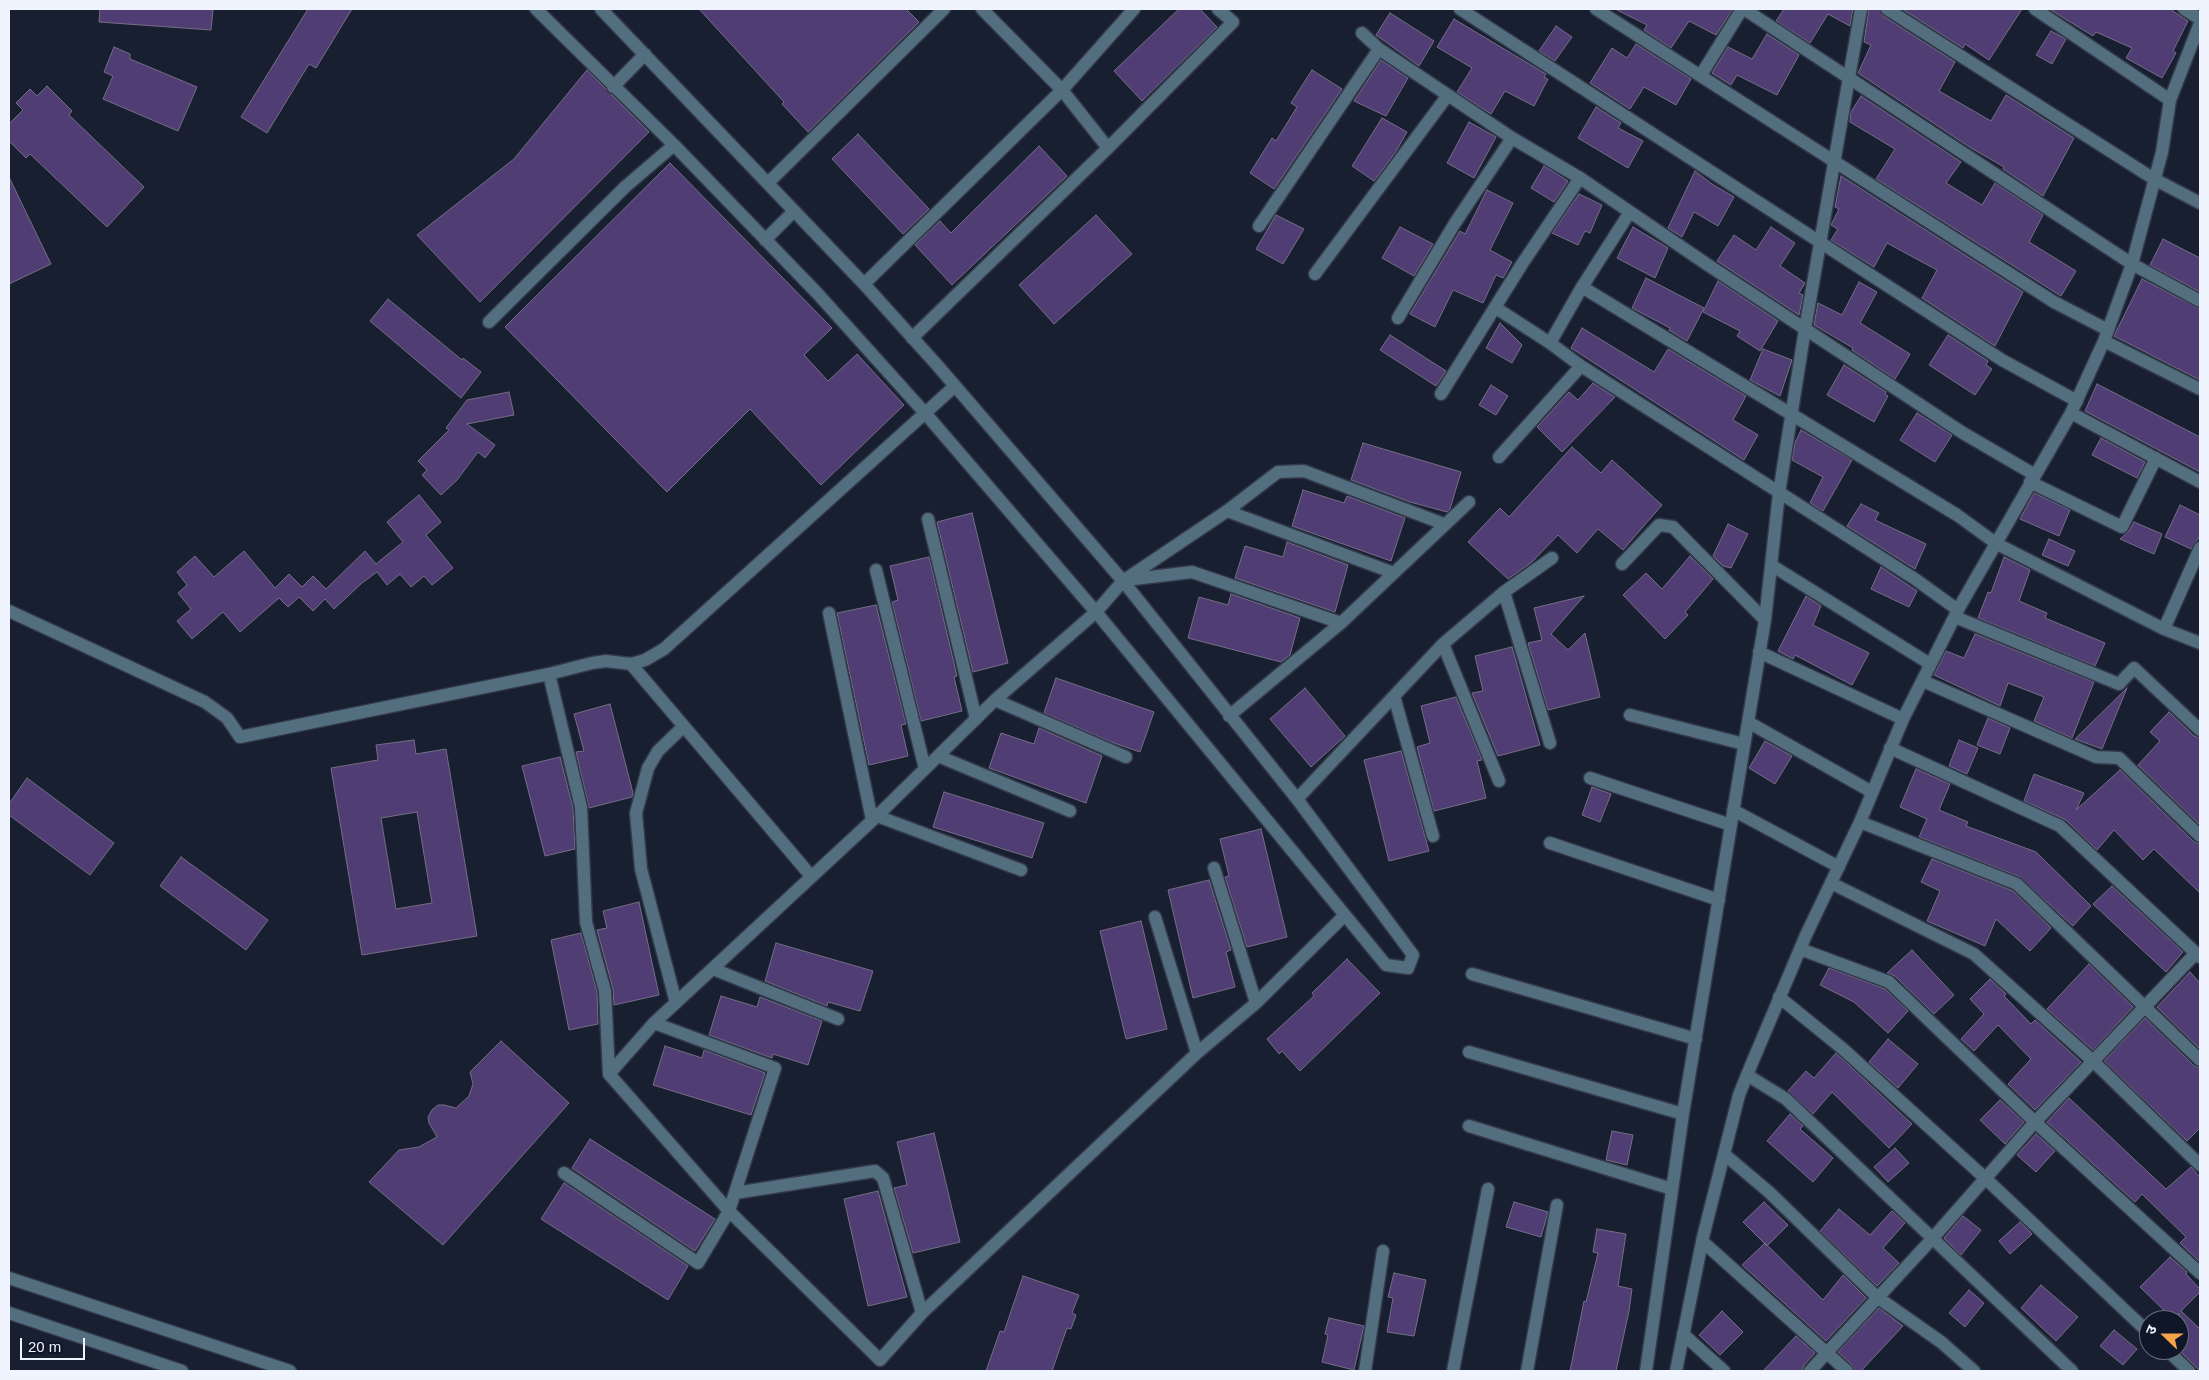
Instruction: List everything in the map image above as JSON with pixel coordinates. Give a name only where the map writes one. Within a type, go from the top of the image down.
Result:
[{"type":"street","points":[[536,9],[613,87],[674,145],[817,293],[925,413],[1096,612],[1386,965],[1408,968],[1413,955],[1297,799],[1123,581],[956,386],[864,284],[601,9]]},
{"type":"street","points":[[768,183],[944,9]]},
{"type":"street","points":[[982,9],[1062,90],[1108,148]]},
{"type":"street","points":[[864,284],[1062,90],[1134,9]]},
{"type":"street","points":[[912,338],[1108,148],[1233,22],[1218,9]]},
{"type":"street","points":[[1460,9],[2074,407],[2156,458],[2200,482]]},
{"type":"street","points":[[1596,9],[2106,336],[2200,389]]},
{"type":"street","points":[[1701,75],[1743,9],[2132,264],[2200,300]]},
{"type":"street","points":[[1646,1371],[1683,1114],[1765,620],[1779,493],[1819,242],[1861,9]]},
{"type":"street","points":[[1887,9],[2154,179],[2200,203]]},
{"type":"street","points":[[2035,9],[2170,100]]},
{"type":"street","points":[[2184,9],[2200,19]]},
{"type":"street","points":[[1676,1371],[1702,1241],[1724,1154],[1747,1075],[1800,949],[1860,822],[1903,719],[1924,681],[1930,664],[1956,614],[2074,407],[2106,336],[2132,264],[2162,152],[2170,100],[2200,24]]},
{"type":"street","points":[[1362,33],[1379,50],[1512,138],[1580,178],[1963,433],[2033,478],[2122,527],[2156,458]]},
{"type":"street","points":[[1259,226],[1379,50]]},
{"type":"street","points":[[613,87],[645,54]]},
{"type":"street","points":[[1315,274],[1448,95]]},
{"type":"street","points":[[1398,318],[1455,224],[1512,138]]},
{"type":"street","points":[[489,322],[625,187],[674,145]]},
{"type":"street","points":[[1441,394],[1580,178]]},
{"type":"street","points":[[765,240],[794,211]]},
{"type":"street","points":[[1550,343],[1582,287],[1630,212]]},
{"type":"street","points":[[1582,287],[1957,515],[1997,544],[2164,629],[2200,643]]},
{"type":"street","points":[[1496,308],[1550,343],[1581,366],[1915,579],[1956,614],[2119,684],[2134,668],[2200,730]]},
{"type":"street","points":[[1498,457],[1581,366]]},
{"type":"street","points":[[9,611],[205,702],[227,718],[240,737],[606,661],[631,664],[645,660],[664,649],[956,386]]},
{"type":"street","points":[[609,1074],[654,1023],[874,818],[995,700],[1096,612],[1123,581],[1227,511],[1278,472],[1304,471],[1444,524]]},
{"type":"street","points":[[1230,716],[1341,623],[1469,502]]},
{"type":"street","points":[[1227,511],[1394,573]]},
{"type":"street","points":[[928,520],[976,719]]},
{"type":"street","points":[[1622,564],[1659,525],[1673,527],[1765,620]]},
{"type":"street","points":[[2164,629],[2200,548]]},
{"type":"street","points":[[1297,799],[1443,644],[1504,592],[1552,558]]},
{"type":"street","points":[[1771,565],[1930,664]]},
{"type":"street","points":[[876,570],[925,769]]},
{"type":"street","points":[[1123,581],[1192,572],[1341,623]]},
{"type":"street","points":[[1504,592],[1550,743]]},
{"type":"street","points":[[829,613],[874,818]]},
{"type":"street","points":[[1443,644],[1499,781]]},
{"type":"street","points":[[1760,652],[1903,719]]},
{"type":"street","points":[[631,664],[811,876]]},
{"type":"street","points":[[549,674],[581,808],[586,922],[605,991],[609,1074],[729,1211],[880,1360],[922,1313],[1197,1053],[1256,1003],[1344,916]]},
{"type":"street","points":[[1924,681],[2096,757],[2119,758],[2200,836]]},
{"type":"street","points":[[1394,696],[1433,836]]},
{"type":"street","points":[[995,700],[1126,757]]},
{"type":"street","points":[[1630,715],[1744,744]]},
{"type":"street","points":[[1748,722],[1872,792]]},
{"type":"street","points":[[676,1003],[641,869],[636,813],[648,768],[658,751],[683,727]]},
{"type":"street","points":[[1810,1371],[1932,1239],[2034,1122],[2198,955],[2060,826],[1890,748]]},
{"type":"street","points":[[938,756],[1070,811]]},
{"type":"street","points":[[1590,778],[1731,825]]},
{"type":"street","points":[[1733,810],[1839,867]]},
{"type":"street","points":[[874,818],[1021,870]]},
{"type":"street","points":[[1860,822],[2017,884],[2200,1060]]},
{"type":"street","points":[[1550,843],[1719,900]]},
{"type":"street","points":[[1214,868],[1256,1003]]},
{"type":"street","points":[[1831,883],[1974,954],[2093,1061],[2200,1165]]},
{"type":"street","points":[[1155,917],[1197,1053]]},
{"type":"street","points":[[1800,949],[1889,982],[2034,1122],[2200,1273]]},
{"type":"street","points":[[713,969],[838,1019]]},
{"type":"street","points":[[1472,974],[1696,1039]]},
{"type":"street","points":[[1779,997],[1843,1049],[1985,1178],[2139,1324]]},
{"type":"street","points":[[564,1173],[698,1264],[729,1211],[775,1068],[654,1023]]},
{"type":"street","points":[[1469,1052],[1683,1114]]},
{"type":"street","points":[[1747,1075],[1786,1099],[2072,1371]]},
{"type":"street","points":[[1469,1126],[1672,1189]]},
{"type":"street","points":[[1724,1154],[1769,1192],[1877,1297],[1941,1342],[1974,1371]]},
{"type":"street","points":[[735,1194],[875,1171],[883,1178],[922,1313]]},
{"type":"street","points":[[1453,1371],[1488,1189]]},
{"type":"street","points":[[1527,1371],[1557,1205]]},
{"type":"street","points":[[1702,1241],[1847,1371]]},
{"type":"street","points":[[1365,1371],[1383,1251]]},
{"type":"street","points":[[9,1278],[290,1371]]},
{"type":"street","points":[[9,1313],[182,1371]]},
{"type":"street","points":[[1683,1334],[1724,1371]]},
{"type":"street","points":[[2177,1360],[2189,1371]]},
{"type":"building","points":[[100,9],[213,9],[211,30],[99,22]]},
{"type":"building","points":[[308,9],[352,9],[316,68],[309,64],[267,133],[241,117]]},
{"type":"building","points":[[699,9],[906,9],[919,22],[808,132],[782,104],[784,102]]},
{"type":"building","points":[[1179,9],[1200,9],[1217,27],[1142,101],[1114,71]]},
{"type":"building","points":[[1615,9],[1733,9],[1716,35],[1689,21],[1671,48],[1644,30],[1647,25]]},
{"type":"building","points":[[1784,9],[1853,9],[1850,26],[1828,14],[1810,43],[1776,21]]},
{"type":"building","points":[[1869,9],[1879,9],[1883,16],[1955,62],[1939,91],[1991,121],[2006,95],[2074,138],[2043,196],[2003,169],[2004,167],[1971,148],[1858,73],[1871,45],[1864,42]]},
{"type":"building","points":[[1902,9],[2022,9],[1989,60],[1965,44],[1963,48]]},
{"type":"building","points":[[2049,9],[2170,9],[2188,21],[2173,51],[2176,53],[2162,78],[2126,58],[2132,48],[2096,32],[2093,36]]},
{"type":"building","points":[[1390,13],[1434,41],[1419,66],[1376,35]]},
{"type":"building","points":[[1454,19],[1546,74],[1544,77],[1548,79],[1534,106],[1505,91],[1491,114],[1457,92],[1472,68],[1437,47]]},
{"type":"building","points":[[1556,26],[1572,37],[1555,61],[1539,51]]},
{"type":"building","points":[[2051,31],[2066,39],[2052,64],[2036,55]]},
{"type":"building","points":[[1767,34],[1799,55],[1777,95],[1737,75],[1731,85],[1712,73],[1728,47],[1752,59]]},
{"type":"building","points":[[1636,44],[1691,79],[1676,105],[1644,87],[1630,109],[1590,83],[1612,48],[1627,58]]},
{"type":"building","points":[[114,47],[130,54],[130,59],[197,87],[178,131],[103,99],[113,76],[104,72]]},
{"type":"building","points":[[1381,60],[1408,78],[1386,116],[1354,101]]},
{"type":"building","points":[[587,70],[649,132],[480,302],[417,235],[514,159]]},
{"type":"building","points":[[1312,70],[1342,89],[1274,189],[1250,173],[1272,138],[1276,141],[1297,107],[1291,103]]},
{"type":"building","points":[[47,86],[72,111],[69,115],[144,187],[107,227],[30,154],[26,158],[9,141],[9,124],[23,110],[16,103],[30,89],[37,96]]},
{"type":"building","points":[[1861,96],[1961,162],[1946,183],[1982,205],[1995,183],[2043,215],[2029,242],[2076,271],[2061,296],[1876,179],[1895,149],[1850,122],[1851,112]]},
{"type":"building","points":[[1596,107],[1621,123],[1618,128],[1643,141],[1628,168],[1578,138]]},
{"type":"building","points":[[1382,118],[1407,132],[1395,153],[1374,181],[1352,166]]},
{"type":"building","points":[[1469,122],[1496,137],[1474,178],[1447,163]]},
{"type":"building","points":[[858,134],[929,209],[903,234],[832,159]]},
{"type":"building","points":[[1039,146],[1067,176],[952,285],[915,245],[940,221],[951,233]]},
{"type":"building","points":[[670,163],[832,328],[804,355],[828,381],[857,354],[904,405],[821,485],[750,409],[667,492],[505,327]]},
{"type":"building","points":[[1544,166],[1568,181],[1554,202],[1531,188]]},
{"type":"building","points":[[1695,171],[1734,197],[1718,226],[1694,212],[1682,237],[1668,228]]},
{"type":"building","points":[[1841,176],[2023,292],[1995,346],[1922,298],[1937,270],[1887,243],[1874,267],[1831,240],[1838,229],[1831,225],[1839,209],[1835,207]]},
{"type":"building","points":[[9,177],[51,264],[9,284]]},
{"type":"building","points":[[1487,190],[1513,203],[1490,250],[1512,262],[1503,278],[1496,275],[1483,303],[1453,290],[1435,327],[1410,314],[1460,231],[1465,234]]},
{"type":"building","points":[[1579,194],[1602,205],[1590,233],[1585,231],[1578,245],[1552,233]]},
{"type":"building","points":[[1096,215],[1132,254],[1054,324],[1019,285]]},
{"type":"building","points":[[1276,215],[1304,229],[1283,264],[1256,249]]},
{"type":"building","points":[[1400,227],[1433,244],[1414,276],[1382,258]]},
{"type":"building","points":[[1633,227],[1668,248],[1655,278],[1617,258]]},
{"type":"building","points":[[1771,227],[1795,243],[1780,266],[1805,283],[1799,293],[1803,295],[1799,315],[1717,261],[1734,235],[1756,250]]},
{"type":"building","points":[[2163,239],[2200,258],[2200,292],[2150,265]]},
{"type":"building","points":[[1646,278],[1704,308],[1687,341],[1669,330],[1670,328],[1632,308]]},
{"type":"building","points":[[2142,279],[2200,309],[2200,380],[2114,336]]},
{"type":"building","points":[[1718,281],[1778,321],[1760,351],[1737,336],[1740,331],[1703,312]]},
{"type":"building","points":[[1859,282],[1877,292],[1860,323],[1910,354],[1895,379],[1852,350],[1853,348],[1814,325],[1818,303],[1842,315]]},
{"type":"building","points":[[388,299],[462,360],[463,358],[481,372],[461,398],[370,321]]},
{"type":"building","points":[[1500,323],[1522,345],[1512,363],[1486,348]]},
{"type":"building","points":[[1582,328],[1654,372],[1668,349],[1746,396],[1733,420],[1758,435],[1744,460],[1571,348]]},
{"type":"building","points":[[1390,335],[1446,371],[1436,386],[1380,350]]},
{"type":"building","points":[[1948,335],[1988,361],[1986,365],[1992,369],[1975,395],[1929,365]]},
{"type":"building","points":[[1763,349],[1792,360],[1780,396],[1750,380]]},
{"type":"building","points":[[1844,365],[1886,392],[1885,394],[1888,396],[1874,422],[1827,395]]},
{"type":"building","points":[[1593,383],[1615,397],[1562,452],[1537,427],[1569,392],[1578,400]]},
{"type":"building","points":[[2097,384],[2200,437],[2200,472],[2085,411]]},
{"type":"building","points":[[1491,385],[1508,396],[1496,415],[1479,405]]},
{"type":"building","points":[[509,392],[514,415],[467,424],[495,445],[485,458],[478,452],[457,480],[441,495],[422,475],[427,470],[418,461],[449,430],[446,428],[467,400]]},
{"type":"building","points":[[1917,413],[1952,435],[1935,462],[1900,440]]},
{"type":"building","points":[[1801,430],[1852,460],[1823,511],[1810,503],[1823,477],[1792,460],[1795,443]]},
{"type":"building","points":[[2101,438],[2145,462],[2137,478],[2092,455]]},
{"type":"building","points":[[1363,443],[1461,472],[1450,509],[1447,512],[1410,502],[1351,480]]},
{"type":"building","points":[[1572,447],[1601,473],[1612,460],[1662,505],[1623,550],[1598,529],[1577,553],[1558,535],[1532,562],[1508,579],[1468,542],[1500,508],[1509,517]]},
{"type":"building","points":[[1303,490],[1344,503],[1347,496],[1405,518],[1391,561],[1292,526]]},
{"type":"building","points":[[2034,493],[2070,510],[2059,536],[2020,519]]},
{"type":"building","points":[[419,495],[441,522],[426,535],[453,568],[432,585],[424,576],[411,587],[400,574],[387,585],[377,572],[334,609],[325,599],[313,611],[299,597],[288,607],[279,598],[240,632],[223,612],[192,639],[177,621],[191,609],[178,593],[187,585],[177,572],[195,556],[214,577],[244,551],[275,588],[289,574],[302,587],[313,576],[326,589],[365,551],[376,564],[403,542],[387,522]]},
{"type":"building","points":[[1861,504],[1879,513],[1875,520],[1926,544],[1915,569],[1847,526]]},
{"type":"building","points":[[2180,505],[2200,515],[2200,536],[2191,549],[2165,537]]},
{"type":"building","points":[[972,513],[1008,663],[973,672],[937,522]]},
{"type":"building","points":[[2134,522],[2162,534],[2154,554],[2120,539],[2129,531]]},
{"type":"building","points":[[1728,524],[1748,534],[1731,568],[1723,566],[1713,556]]},
{"type":"building","points":[[2049,539],[2075,551],[2068,566],[2042,555]]},
{"type":"building","points":[[1287,542],[1348,565],[1335,612],[1235,578],[1245,546],[1283,557]]},
{"type":"building","points":[[1690,556],[1713,579],[1685,612],[1688,615],[1665,639],[1623,595],[1646,573],[1662,589]]},
{"type":"building","points":[[929,557],[957,676],[954,677],[962,711],[921,721],[892,602],[898,600],[890,566]]},
{"type":"building","points":[[2004,557],[2030,570],[2019,601],[2047,613],[2045,618],[2105,643],[2095,666],[1978,618],[1988,592],[1991,593]]},
{"type":"building","points":[[1881,567],[1917,591],[1909,607],[1871,589]]},
{"type":"building","points":[[1231,594],[1300,618],[1290,655],[1281,662],[1188,638],[1199,597],[1228,605]]},
{"type":"building","points":[[1584,596],[1551,634],[1568,650],[1585,633],[1600,697],[1548,710],[1528,643],[1542,640],[1534,608]]},
{"type":"building","points":[[1806,596],[1821,606],[1813,625],[1869,653],[1852,685],[1795,655],[1793,659],[1778,651]]},
{"type":"building","points":[[876,605],[906,724],[901,725],[908,756],[869,765],[837,613]]},
{"type":"building","points":[[1975,634],[2094,682],[2072,738],[2034,721],[2044,697],[2008,683],[2000,706],[1934,675],[1946,651],[1964,658]]},
{"type":"building","points":[[1512,647],[1540,745],[1498,756],[1472,693],[1483,691],[1475,656]]},
{"type":"building","points":[[1056,678],[1154,712],[1140,752],[1111,742],[1044,713]]},
{"type":"building","points":[[1305,688],[1345,736],[1311,767],[1270,719]]},
{"type":"building","points":[[2127,688],[2102,749],[2075,739]]},
{"type":"building","points":[[1456,697],[1482,760],[1477,761],[1486,798],[1434,811],[1417,747],[1430,743],[1421,706]]},
{"type":"building","points":[[610,704],[633,793],[632,797],[589,808],[576,752],[584,751],[574,714]]},
{"type":"building","points":[[2169,712],[2194,736],[2200,738],[2200,825],[2138,765],[2160,741],[2150,732]]},
{"type":"building","points":[[1988,718],[2010,728],[2000,754],[1977,745]]},
{"type":"building","points":[[1039,728],[1102,756],[1086,803],[989,768],[1001,733],[1034,744]]},
{"type":"building","points":[[414,740],[416,754],[446,749],[477,936],[362,955],[331,768],[378,760],[376,745]],"holes":[[[417,812],[432,903],[396,909],[381,818]]]},
{"type":"building","points":[[1959,740],[1978,748],[1967,774],[1949,766]]},
{"type":"building","points":[[1765,741],[1792,756],[1775,784],[1749,768]]},
{"type":"building","points":[[1401,751],[1429,851],[1389,861],[1364,760]]},
{"type":"building","points":[[560,757],[573,808],[575,849],[545,856],[522,766]]},
{"type":"building","points":[[1916,769],[1950,784],[1939,810],[1968,822],[1966,826],[2036,852],[2091,906],[2073,926],[2020,877],[1919,837],[1927,819],[1900,807]]},
{"type":"building","points":[[2120,770],[2194,842],[2200,844],[2200,893],[2154,849],[2143,860],[2114,830],[2097,850],[2066,820],[2024,801],[2034,774],[2084,793],[2076,810]]},
{"type":"building","points":[[27,778],[114,843],[90,875],[9,815],[9,804]]},
{"type":"building","points":[[1592,787],[1611,794],[1600,822],[1582,815]]},
{"type":"building","points":[[944,792],[1044,823],[1032,858],[933,827]]},
{"type":"building","points":[[1261,829],[1287,937],[1247,947],[1225,877],[1229,876],[1220,839]]},
{"type":"building","points":[[181,857],[268,920],[246,950],[160,886]]},
{"type":"building","points":[[1932,859],[2013,891],[2051,928],[2030,951],[1996,919],[1985,946],[1927,921],[1940,891],[1921,882]]},
{"type":"building","points":[[1209,880],[1231,950],[1226,952],[1235,987],[1193,998],[1168,890]]},
{"type":"building","points":[[2112,886],[2183,952],[2166,972],[2093,904]]},
{"type":"building","points":[[639,902],[659,995],[614,1005],[613,989],[597,930],[607,928],[603,911]]},
{"type":"building","points":[[1141,921],[1167,1029],[1126,1039],[1100,931]]},
{"type":"building","points":[[581,933],[597,992],[598,1024],[569,1030],[551,940]]},
{"type":"building","points":[[776,943],[873,971],[860,1011],[828,1002],[827,1006],[765,981]]},
{"type":"building","points":[[1912,950],[1954,995],[1934,1014],[1895,976],[1887,973]]},
{"type":"building","points":[[1347,959],[1380,993],[1300,1071],[1282,1051],[1279,1054],[1267,1039],[1314,996],[1312,993]]},
{"type":"building","points":[[2089,964],[2133,1007],[2093,1050],[2047,1009]]},
{"type":"building","points":[[1829,968],[1885,989],[1908,1011],[1888,1033],[1854,1002],[1820,985]]},
{"type":"building","points":[[2190,972],[2200,983],[2200,1049],[2157,1007]]},
{"type":"building","points":[[1990,979],[2006,994],[2004,996],[2031,1024],[2035,1020],[2081,1062],[2035,1110],[2008,1084],[2031,1059],[1998,1025],[1974,1051],[1961,1039],[1984,1014],[1970,999]]},
{"type":"building","points":[[721,996],[757,1007],[760,997],[822,1021],[808,1065],[773,1054],[772,1058],[709,1035]]},
{"type":"building","points":[[2145,1018],[2194,1066],[2200,1068],[2200,1128],[2187,1141],[2104,1061]]},
{"type":"building","points":[[1888,1039],[1918,1064],[1898,1088],[1869,1062]]},
{"type":"building","points":[[501,1041],[569,1103],[443,1245],[369,1182],[399,1150],[419,1147],[437,1137],[429,1123],[428,1117],[432,1110],[438,1105],[456,1108],[469,1096],[473,1084],[470,1072]]},
{"type":"building","points":[[665,1046],[702,1058],[704,1050],[765,1073],[751,1115],[653,1085]]},
{"type":"building","points":[[1836,1053],[1912,1124],[1889,1148],[1832,1092],[1813,1114],[1788,1091],[1806,1071],[1814,1078]]},
{"type":"building","points":[[2069,1098],[2166,1189],[2191,1167],[2200,1177],[2200,1262],[2180,1243],[2186,1237],[2142,1194],[2135,1202],[2047,1122]]},
{"type":"building","points":[[2000,1100],[2024,1122],[2005,1144],[1980,1120]]},
{"type":"building","points":[[1790,1114],[1803,1126],[1800,1129],[1833,1158],[1813,1182],[1767,1141]]},
{"type":"building","points":[[1612,1131],[1633,1135],[1627,1165],[1606,1160]]},
{"type":"building","points":[[934,1133],[960,1242],[913,1253],[894,1188],[907,1185],[897,1142]]},
{"type":"building","points":[[2036,1134],[2055,1151],[2036,1172],[2017,1155]]},
{"type":"building","points":[[590,1139],[715,1219],[695,1251],[572,1168]]},
{"type":"building","points":[[1895,1148],[1909,1163],[1888,1182],[1874,1167]]},
{"type":"building","points":[[564,1183],[688,1266],[668,1300],[541,1219]]},
{"type":"building","points":[[878,1191],[907,1297],[868,1306],[844,1199]]},
{"type":"building","points":[[1514,1202],[1548,1212],[1541,1237],[1506,1227]]},
{"type":"building","points":[[1764,1202],[1788,1225],[1767,1246],[1743,1222]]},
{"type":"building","points":[[1839,1209],[1870,1235],[1892,1211],[1905,1223],[1883,1248],[1899,1263],[1877,1286],[1820,1231]]},
{"type":"building","points":[[1963,1216],[1981,1230],[1961,1255],[1944,1238]]},
{"type":"building","points":[[2020,1222],[2032,1234],[2010,1254],[1999,1241]]},
{"type":"building","points":[[1597,1229],[1626,1234],[1618,1286],[1632,1289],[1629,1311],[1616,1371],[1570,1371],[1584,1301],[1586,1302],[1598,1253],[1593,1252]]},
{"type":"building","points":[[1765,1243],[1823,1300],[1843,1275],[1866,1298],[1826,1341],[1742,1265]]},
{"type":"building","points":[[2170,1257],[2187,1272],[2186,1274],[2200,1289],[2200,1292],[2182,1310],[2164,1310],[2140,1287]]},
{"type":"building","points":[[1394,1273],[1426,1280],[1414,1336],[1387,1332],[1393,1298],[1388,1297]]},
{"type":"building","points":[[1023,1276],[1079,1295],[1072,1313],[1076,1315],[1071,1329],[1067,1328],[1052,1371],[986,1371],[1000,1331],[1004,1332]]},
{"type":"building","points":[[2041,1285],[2078,1317],[2056,1341],[2021,1308]]},
{"type":"building","points":[[1969,1290],[1984,1303],[1965,1327],[1949,1313]]},
{"type":"building","points":[[1879,1308],[1903,1326],[1861,1371],[1855,1371],[1852,1365],[1838,1352]]},
{"type":"building","points":[[1722,1311],[1743,1332],[1720,1355],[1699,1335]]},
{"type":"building","points":[[1329,1318],[1364,1326],[1354,1370],[1322,1362],[1328,1335],[1325,1334]]},
{"type":"building","points":[[2189,1319],[2200,1329],[2200,1371],[2189,1360]]},
{"type":"building","points":[[2114,1330],[2137,1349],[2123,1365],[2100,1346]]},
{"type":"building","points":[[1796,1336],[1815,1353],[1804,1365],[1802,1371],[1763,1371]]}]
